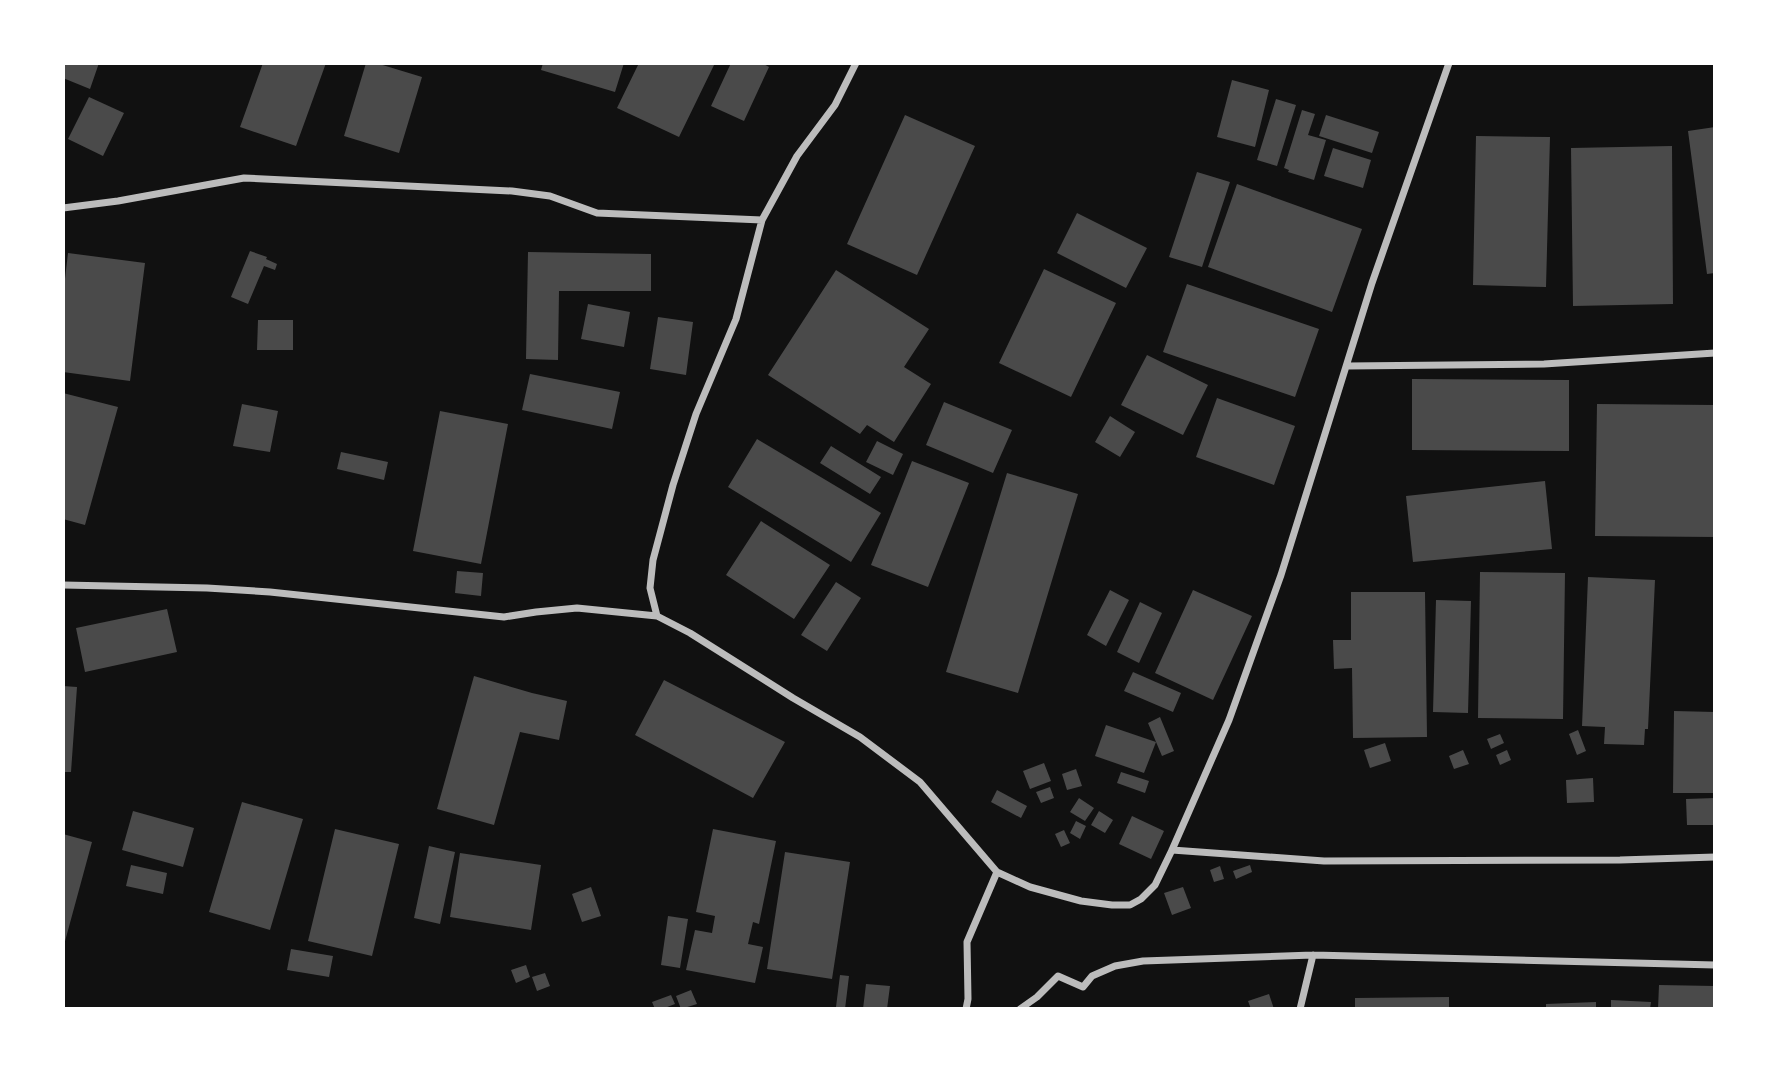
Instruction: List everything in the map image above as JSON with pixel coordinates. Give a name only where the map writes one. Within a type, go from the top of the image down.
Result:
[{"type":"street","points":[[657,616],[650,588],[653,560],[696,414],[736,319],[762,220],[797,156],[835,105],[856,63]]},
{"type":"street","points":[[63,585],[270,592],[504,617],[577,608],[657,616],[690,633],[860,737],[920,782],[997,872],[1030,887],[1081,901],[1129,905],[1141,899],[1155,885],[1229,720],[1281,575],[1372,284],[1449,63]]},
{"type":"street","points":[[63,208],[244,178],[512,191],[550,197],[597,213],[762,220]]},
{"type":"street","points":[[1347,366],[1544,364],[1715,353]]},
{"type":"street","points":[[1172,850],[1324,861],[1715,858]]},
{"type":"street","points":[[966,1009],[967,942],[997,872]]},
{"type":"street","points":[[1300,1009],[1313,955]]},
{"type":"street","points":[[1020,1009],[1058,976],[1083,987],[1092,976],[1115,966],[1143,961],[1313,955],[1715,965]]},
{"type":"building","points":[[65,63],[99,63],[90,89],[63,78]]},
{"type":"building","points":[[263,63],[326,63],[296,146],[240,127]]},
{"type":"building","points":[[366,63],[376,63],[422,77],[399,153],[344,136]]},
{"type":"building","points":[[543,63],[624,63],[615,92],[541,70]]},
{"type":"building","points":[[639,63],[715,63],[679,137],[617,108]]},
{"type":"building","points":[[731,63],[762,63],[769,67],[744,121],[711,106]]},
{"type":"building","points":[[1232,80],[1269,90],[1255,147],[1217,137]]},
{"type":"building","points":[[89,97],[124,113],[103,156],[68,139]]},
{"type":"building","points":[[1276,99],[1296,105],[1277,166],[1257,160]]},
{"type":"building","points":[[1302,110],[1315,114],[1308,135],[1326,140],[1314,180],[1288,172],[1289,170],[1284,168]]},
{"type":"building","points":[[905,115],[975,146],[917,275],[847,244]]},
{"type":"building","points":[[1326,115],[1379,132],[1372,153],[1319,136]]},
{"type":"building","points":[[1715,127],[1715,273],[1707,274],[1688,131]]},
{"type":"building","points":[[1476,136],[1550,137],[1546,287],[1473,285]]},
{"type":"building","points":[[1672,146],[1673,304],[1573,306],[1571,148]]},
{"type":"building","points":[[1333,148],[1371,160],[1363,188],[1324,176]]},
{"type":"building","points":[[1197,172],[1230,182],[1202,267],[1169,257]]},
{"type":"building","points":[[1237,184],[1362,229],[1332,312],[1208,267]]},
{"type":"building","points":[[1077,213],[1147,248],[1126,288],[1057,253]]},
{"type":"building","points":[[250,251],[277,264],[275,270],[264,266],[248,304],[231,297]]},
{"type":"building","points":[[528,252],[651,254],[651,291],[559,291],[558,360],[526,359]]},
{"type":"building","points":[[68,253],[145,263],[130,381],[63,372],[63,296]]},
{"type":"building","points":[[1044,269],[1116,303],[1071,397],[999,363]]},
{"type":"building","points":[[836,270],[929,329],[904,367],[931,384],[894,442],[867,425],[860,434],[768,375]]},
{"type":"building","points":[[1187,284],[1319,329],[1295,397],[1163,352]]},
{"type":"building","points":[[588,304],[630,312],[624,347],[581,339]]},
{"type":"building","points":[[658,317],[693,322],[686,375],[650,369]]},
{"type":"building","points":[[258,320],[293,320],[293,350],[257,350]]},
{"type":"building","points":[[1147,355],[1208,385],[1183,435],[1121,405]]},
{"type":"building","points":[[530,374],[620,392],[612,429],[522,410]]},
{"type":"building","points":[[1412,379],[1569,380],[1569,451],[1412,450]]},
{"type":"building","points":[[63,393],[118,407],[85,525],[63,519]]},
{"type":"building","points":[[1217,398],[1295,426],[1274,485],[1196,457]]},
{"type":"building","points":[[944,402],[1012,430],[993,473],[926,445]]},
{"type":"building","points":[[242,404],[278,411],[270,452],[233,446]]},
{"type":"building","points":[[1597,404],[1715,405],[1715,537],[1595,536]]},
{"type":"building","points":[[440,411],[508,424],[481,564],[413,551]]},
{"type":"building","points":[[1110,416],[1135,432],[1120,457],[1095,442]]},
{"type":"building","points":[[757,439],[881,513],[851,562],[728,487]]},
{"type":"building","points":[[877,441],[903,454],[893,475],[866,462]]},
{"type":"building","points":[[831,446],[881,477],[870,494],[820,463]]},
{"type":"building","points":[[341,452],[388,462],[384,480],[337,469]]},
{"type":"building","points":[[912,461],[969,483],[928,587],[871,565]]},
{"type":"building","points":[[1007,473],[1078,494],[1018,693],[946,672]]},
{"type":"building","points":[[1545,481],[1552,549],[1413,562],[1406,496]]},
{"type":"building","points":[[761,521],[830,565],[794,619],[726,575]]},
{"type":"building","points":[[457,571],[483,573],[481,596],[455,593]]},
{"type":"building","points":[[1480,572],[1565,573],[1563,719],[1478,718]]},
{"type":"building","points":[[1588,577],[1655,580],[1648,729],[1645,729],[1644,745],[1604,744],[1605,727],[1582,726]]},
{"type":"building","points":[[836,582],[861,598],[827,651],[801,635]]},
{"type":"building","points":[[1110,590],[1129,600],[1106,646],[1087,635]]},
{"type":"building","points":[[1193,590],[1252,616],[1213,700],[1155,673]]},
{"type":"building","points":[[1351,592],[1425,592],[1427,737],[1353,738],[1352,668],[1334,669],[1333,640],[1351,640]]},
{"type":"building","points":[[1436,600],[1471,601],[1468,713],[1433,712]]},
{"type":"building","points":[[1140,602],[1162,613],[1139,663],[1117,652]]},
{"type":"building","points":[[167,609],[177,652],[85,672],[76,628]]},
{"type":"building","points":[[1133,672],[1181,693],[1173,712],[1124,691]]},
{"type":"building","points":[[474,676],[567,701],[559,740],[520,732],[494,825],[437,809]]},
{"type":"building","points":[[664,680],[785,742],[753,798],[635,735]]},
{"type":"building","points":[[63,686],[77,687],[71,772],[63,772]]},
{"type":"building","points":[[1674,711],[1715,712],[1715,793],[1673,793]]},
{"type":"building","points":[[1160,717],[1174,751],[1162,756],[1148,723]]},
{"type":"building","points":[[1106,725],[1156,742],[1144,773],[1095,756]]},
{"type":"building","points":[[1578,730],[1586,751],[1577,755],[1569,734]]},
{"type":"building","points":[[1500,734],[1504,743],[1491,749],[1487,739]]},
{"type":"building","points":[[1385,743],[1391,761],[1370,768],[1364,750]]},
{"type":"building","points":[[1463,750],[1469,764],[1454,769],[1449,756]]},
{"type":"building","points":[[1507,750],[1511,760],[1500,765],[1496,755]]},
{"type":"building","points":[[1044,763],[1051,781],[1030,789],[1023,771]]},
{"type":"building","points":[[1076,769],[1082,786],[1067,790],[1062,774]]},
{"type":"building","points":[[1121,772],[1149,781],[1145,793],[1117,783]]},
{"type":"building","points":[[1593,778],[1594,802],[1567,803],[1566,780]]},
{"type":"building","points":[[1050,787],[1054,798],[1041,803],[1036,792]]},
{"type":"building","points":[[997,790],[1027,806],[1021,818],[991,802]]},
{"type":"building","points":[[1079,798],[1094,808],[1085,821],[1070,812]]},
{"type":"building","points":[[1715,798],[1715,825],[1687,825],[1686,799]]},
{"type":"building","points":[[242,802],[303,819],[270,930],[209,912]]},
{"type":"building","points":[[133,811],[194,828],[183,867],[122,850]]},
{"type":"building","points":[[1099,811],[1113,820],[1105,833],[1091,825]]},
{"type":"building","points":[[1132,816],[1164,831],[1151,859],[1119,844]]},
{"type":"building","points":[[1076,821],[1086,826],[1080,839],[1070,833]]},
{"type":"building","points":[[335,829],[399,844],[372,956],[308,941]]},
{"type":"building","points":[[713,829],[776,841],[759,924],[753,922],[748,944],[763,947],[755,983],[686,970],[695,930],[712,933],[715,916],[696,912]]},
{"type":"building","points":[[1064,830],[1070,843],[1061,847],[1055,834]]},
{"type":"building","points":[[63,834],[92,842],[64,945],[63,945]]},
{"type":"building","points":[[429,846],[455,852],[440,924],[414,918]]},
{"type":"building","points":[[785,852],[850,862],[832,979],[767,969]]},
{"type":"building","points":[[460,853],[541,865],[531,930],[450,917]]},
{"type":"building","points":[[131,865],[167,873],[163,894],[126,886]]},
{"type":"building","points":[[1250,865],[1252,872],[1236,879],[1233,871]]},
{"type":"building","points":[[1220,866],[1224,879],[1214,882],[1210,870]]},
{"type":"building","points":[[591,887],[601,916],[582,922],[572,894]]},
{"type":"building","points":[[1183,887],[1191,908],[1172,915],[1164,893]]},
{"type":"building","points":[[668,916],[688,919],[680,968],[661,965]]},
{"type":"building","points":[[291,949],[333,956],[329,977],[287,970]]},
{"type":"building","points":[[526,965],[530,977],[516,983],[511,970]]},
{"type":"building","points":[[545,973],[550,986],[537,991],[532,977]]},
{"type":"building","points":[[840,975],[849,976],[845,1009],[836,1007]]},
{"type":"building","points":[[866,984],[890,986],[887,1009],[863,1009]]},
{"type":"building","points":[[1659,985],[1715,986],[1715,1009],[1658,1009]]},
{"type":"building","points":[[691,990],[697,1004],[681,1009],[676,996]]},
{"type":"building","points":[[1269,994],[1274,1009],[1251,1009],[1248,1001]]},
{"type":"building","points":[[671,995],[675,1004],[655,1009],[652,1002]]},
{"type":"building","points":[[1449,997],[1449,1009],[1355,1009],[1355,998]]},
{"type":"building","points":[[1611,1000],[1651,1002],[1650,1009],[1611,1009]]},
{"type":"building","points":[[1596,1002],[1596,1009],[1546,1009],[1546,1004]]}]
